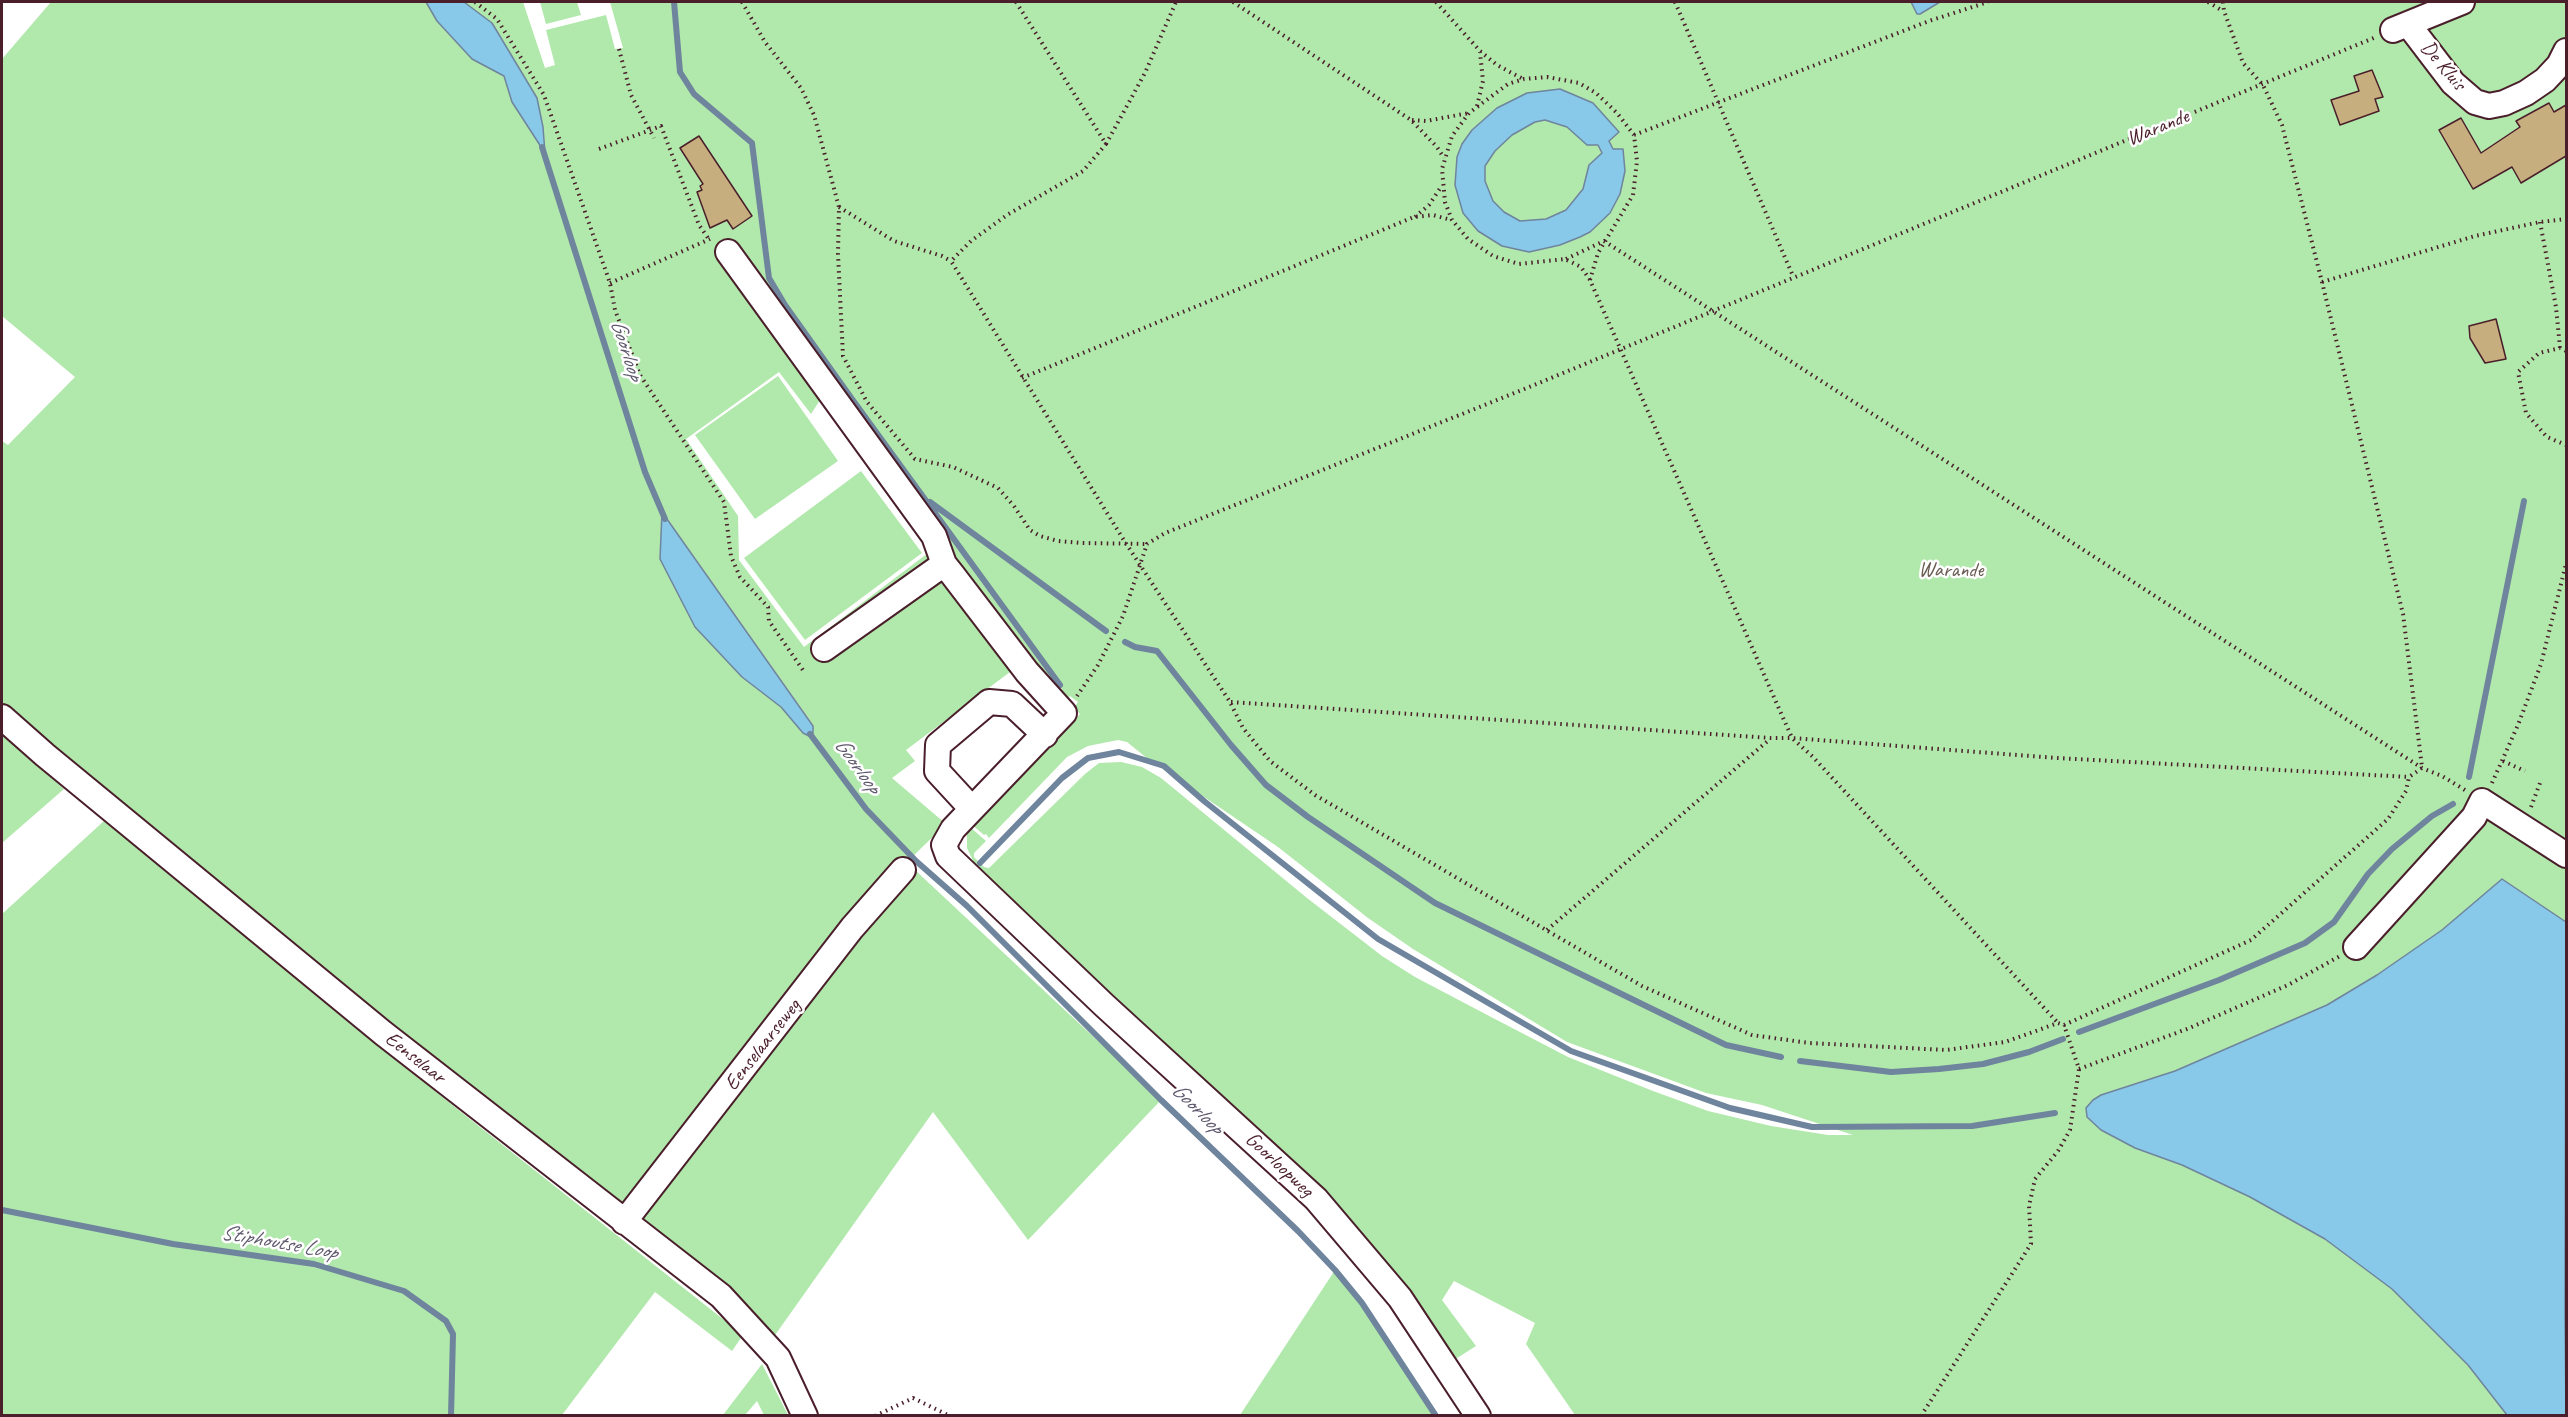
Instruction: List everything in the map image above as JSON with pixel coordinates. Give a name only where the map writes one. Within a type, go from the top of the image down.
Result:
[{"type":"street","points":[[2401,27],[2462,2]]},
{"type":"street","name":"De Kluis","points":[[2401,27],[2453,83],[2475,102],[2489,106],[2504,103],[2526,93],[2545,80],[2559,65],[2566,51]]},
{"type":"street","points":[[728,252],[934,536],[944,564],[1027,672],[1064,713],[1045,735],[972,809],[938,771],[938,746],[989,702],[1012,704],[1045,735]]},
{"type":"street","points":[[824,649],[944,564]]},
{"type":"street","name":"Eenselaar","points":[[2,717],[383,1033],[721,1296],[778,1358],[806,1416]]},
{"type":"street","points":[[2356,947],[2474,817],[2482,801],[2566,855]]},
{"type":"street","name":"Goorloopweg","points":[[972,809],[953,829],[944,845],[948,856],[1095,997],[1316,1199],[1400,1298],[1478,1416]]},
{"type":"street","name":"Eenselaarseweg","points":[[624,1222],[852,928],[903,870]]},
{"type":"path","points":[[475,2],[497,19],[544,96],[610,282],[615,310],[640,375],[724,502],[730,556],[740,577],[768,607],[769,621],[804,673]]},
{"type":"path","points":[[742,2],[765,42],[801,88],[814,115],[839,207],[838,254],[843,356],[867,402],[915,459],[953,467],[998,488],[1014,506],[1030,530],[1040,536],[1058,541],[1082,543],[1147,544],[1132,594],[1113,637],[1098,665],[1064,713]]},
{"type":"path","points":[[1016,2],[1106,144]]},
{"type":"path","points":[[951,261],[971,241],[1007,215],[1083,171],[1106,144],[1131,102],[1176,2]]},
{"type":"path","points":[[1233,2],[1411,120],[1437,147],[1444,158]]},
{"type":"path","points":[[1436,2],[1480,51],[1497,65],[1524,79]]},
{"type":"path","points":[[1675,2],[1793,276]]},
{"type":"path","points":[[1634,135],[1981,2],[1988,2]]},
{"type":"path","points":[[2208,2],[2224,11]]},
{"type":"path","points":[[2223,2],[2224,11],[2243,63],[2263,85],[2282,125],[2403,614],[2422,768]]},
{"type":"path","name":"Warande","points":[[1147,544],[1165,533],[2401,27]]},
{"type":"path","points":[[619,49],[632,95],[654,138]]},
{"type":"path","points":[[1477,106],[1483,81],[1480,51]]},
{"type":"path","points":[[1590,280],[1593,265],[1604,241],[1633,195],[1637,161],[1634,135],[1596,93],[1579,83],[1547,77],[1524,79],[1508,84],[1469,113],[1452,136],[1444,158],[1442,185],[1452,220],[1468,239],[1494,256],[1519,264],[1565,259],[1604,241]]},
{"type":"path","points":[[1411,120],[1426,121],[1469,113]]},
{"type":"path","points":[[599,149],[661,126],[699,225],[708,238],[728,252]]},
{"type":"path","points":[[1414,217],[1429,205],[1442,185]]},
{"type":"path","points":[[839,207],[894,241],[951,261],[1125,542],[1230,702],[1243,728],[1270,761],[1315,795],[1642,986],[1752,1035],[1809,1043],[1946,1050],[2005,1041],[2058,1023]]},
{"type":"path","points":[[1022,378],[1414,217],[1433,215],[1452,220]]},
{"type":"path","points":[[2322,282],[2475,236],[2540,222],[2566,219]]},
{"type":"path","points":[[2540,222],[2556,307],[2560,348]]},
{"type":"path","points":[[610,282],[708,238]]},
{"type":"path","points":[[1604,241],[2422,768],[2442,776],[2482,801],[2503,761],[2541,664],[2566,564]]},
{"type":"path","points":[[1565,259],[1581,267],[1590,280],[1792,738],[1813,757],[2058,1023],[2064,1025],[2251,940],[2388,819],[2406,791],[2409,777]]},
{"type":"path","points":[[2566,351],[2560,348],[2539,353],[2518,372],[2526,413],[2547,437],[2566,445]]},
{"type":"path","points":[[1230,702],[1792,738],[2069,759],[2409,777],[2422,768]]},
{"type":"path","points":[[1547,930],[1771,738]]},
{"type":"path","points":[[2503,761],[2525,771]]},
{"type":"path","points":[[2079,1069],[2187,1029],[2288,985],[2356,947]]},
{"type":"path","points":[[1921,1416],[2031,1244],[2029,1206],[2035,1179],[2058,1151],[2070,1130],[2079,1069],[2064,1025]]},
{"type":"path","points":[[875,1416],[912,1398],[950,1416]]},
{"type":"green space","name":"Warande","points":[[51,2],[426,2],[437,21],[472,59],[504,76],[512,102],[545,151],[537,98],[492,23],[464,2],[523,2],[545,68],[555,65],[546,30],[606,15],[615,49],[623,48],[610,2],[2566,2],[2566,1415],[1575,1415],[1526,1344],[1535,1323],[1454,1281],[1442,1300],[1476,1346],[1454,1360],[1436,1333],[978,871],[967,848],[967,834],[970,827],[986,841],[974,853],[974,857],[984,867],[989,868],[1099,763],[1121,762],[1142,767],[1161,778],[1307,898],[1382,956],[1415,977],[1568,1057],[1708,1111],[1771,1126],[1828,1135],[1853,1135],[1762,1105],[1706,1093],[1567,1042],[1413,949],[1368,918],[1278,847],[1148,759],[1127,742],[1118,740],[1088,746],[1067,757],[989,838],[986,834],[984,835],[971,824],[1080,714],[1074,708],[1078,702],[1070,696],[1066,700],[1060,691],[1062,689],[1042,673],[820,400],[811,414],[779,372],[686,439],[738,516],[739,560],[804,647],[932,550],[1018,666],[906,750],[915,761],[892,778],[946,824],[907,862],[622,1204],[610,1204],[229,896],[2,702],[2,441],[8,445],[75,377],[2,316],[2,59]],"holes":[[[663,513],[813,725],[813,738],[803,733],[781,706],[742,677],[731,663]]]},
{"type":"green space","points":[[540,2],[577,2],[581,15],[546,24]]},
{"type":"green space","points":[[778,376],[838,461],[755,519],[695,435]]},
{"type":"green space","points":[[861,471],[922,553],[805,640],[744,558]]},
{"type":"green space","points":[[2,733],[64,789],[2,843]]},
{"type":"green space","points":[[104,821],[461,1112],[743,1335],[732,1351],[655,1292],[562,1415],[2,1416],[2,914]]},
{"type":"green space","points":[[915,870],[1161,1100],[1028,1240],[933,1112],[773,1338],[641,1221],[643,1205],[826,971]]},
{"type":"green space","points":[[1335,1270],[1362,1303],[1436,1415],[1240,1415]]},
{"type":"green space","points":[[762,1364],[788,1415],[764,1415],[757,1401],[745,1415],[723,1415]]},
{"type":"water","points":[[426,2],[464,2],[492,23],[537,98],[545,153],[512,102],[504,76],[472,59],[437,21]]},
{"type":"water","points":[[1911,2],[1940,2],[1917,14]]},
{"type":"water","points":[[1560,89],[1593,103],[1619,132],[1609,141],[1613,149],[1623,149],[1625,171],[1620,194],[1610,213],[1590,232],[1560,245],[1529,252],[1502,246],[1478,231],[1463,213],[1455,185],[1457,157],[1462,144],[1472,130],[1497,108],[1527,93]],"holes":[[[1545,120],[1567,127],[1587,145],[1598,145],[1602,153],[1589,165],[1583,189],[1566,210],[1546,219],[1520,221],[1504,212],[1493,201],[1485,181],[1485,166],[1495,151],[1512,135],[1535,122]]]},
{"type":"water","points":[[662,512],[813,726],[813,738],[803,733],[781,707],[742,677],[695,627],[660,559]]},
{"type":"water","points":[[2502,879],[2566,922],[2566,1415],[2507,1415],[2468,1365],[2392,1289],[2325,1239],[2250,1197],[2182,1165],[2135,1148],[2101,1130],[2087,1117],[2086,1108],[2101,1095],[2175,1071],[2327,1005],[2377,975],[2442,930]]},
{"type":"building","points":[[2372,70],[2383,97],[2375,99],[2379,111],[2340,125],[2331,100],[2359,91],[2354,76]]},
{"type":"building","points":[[2549,103],[2554,112],[2566,105],[2566,156],[2521,183],[2512,167],[2473,189],[2439,130],[2461,118],[2481,153],[2520,127],[2516,121]]},
{"type":"building","points":[[699,136],[752,216],[733,229],[727,220],[710,228],[697,192],[702,190],[700,186],[703,184],[680,148]]},
{"type":"building","points":[[2496,319],[2506,359],[2485,363],[2470,338],[2469,326]]},
{"type":"waterway","points":[[674,2],[680,72],[694,94],[752,143],[769,278],[785,305],[852,399],[1060,685]]},
{"type":"waterway","name":"Goorloop","points":[[542,147],[645,472],[665,519]]},
{"type":"waterway","points":[[2469,777],[2524,501]]},
{"type":"waterway","points":[[930,502],[1106,631]]},
{"type":"waterway","points":[[1125,642],[1135,647],[1157,651],[1231,745],[1266,785],[1308,817],[1435,903],[1726,1045],[1781,1057]]},
{"type":"waterway","name":"Goorloop","points":[[810,734],[866,809],[916,861],[967,906],[1335,1270],[1362,1303],[1436,1416]]},
{"type":"waterway","points":[[980,863],[1062,778],[1088,758],[1119,752],[1164,766],[1204,801],[1378,939],[1571,1051],[1730,1108],[1812,1127],[1972,1126],[2055,1113]]},
{"type":"waterway","points":[[2079,1032],[2219,980],[2305,943],[2334,922],[2368,874],[2392,849],[2432,816],[2453,804]]},
{"type":"waterway","points":[[1800,1061],[1891,1072],[1939,1069],[1983,1064],[2029,1052],[2063,1039]]},
{"type":"waterway","name":"Stiphoutse Loop","points":[[2,1210],[173,1244],[314,1264],[404,1291],[446,1321],[453,1334],[451,1416]]}]
